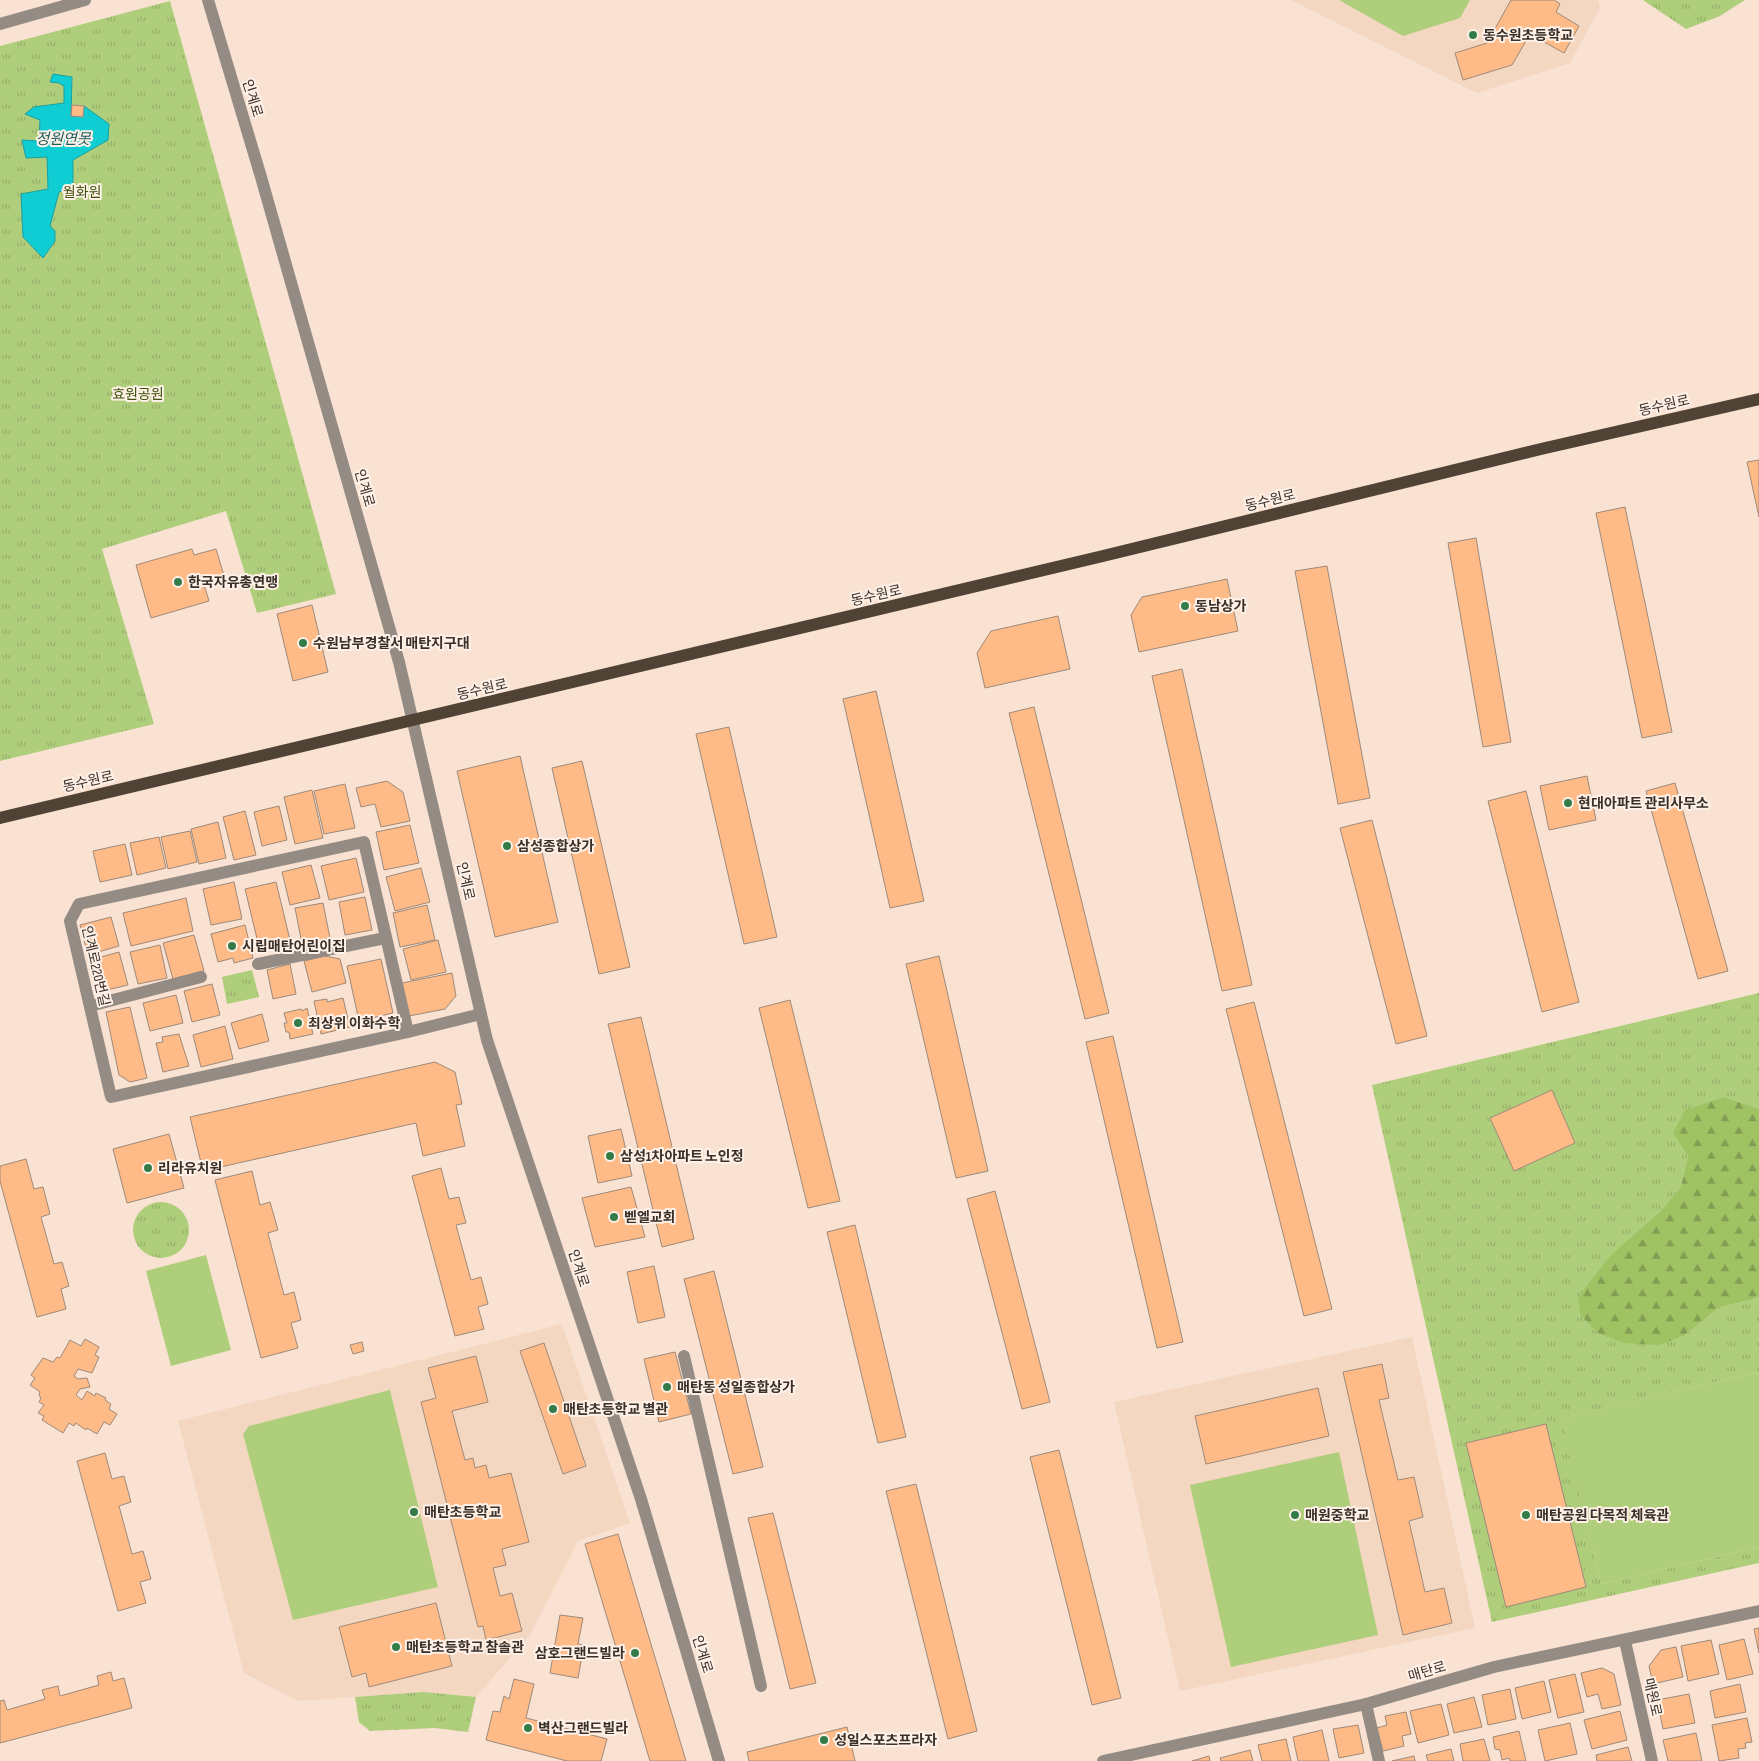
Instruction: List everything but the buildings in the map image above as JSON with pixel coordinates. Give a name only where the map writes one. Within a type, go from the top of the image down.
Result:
[{"type":"main road","name":"동수원로","points":[[0,818],[1103,556],[1531,451],[1759,399]]},
{"type":"street","points":[[0,24],[85,0]]},
{"type":"street","name":"인계로","points":[[208,0],[266,196],[396,653],[414,721],[487,1040],[647,1519],[720,1761]]},
{"type":"street","name":"인계로220번길","points":[[408,1032],[364,842],[80,904],[70,921],[111,1097],[408,1032],[481,1014]]},
{"type":"street","points":[[258,964],[385,938]]},
{"type":"street","points":[[90,1006],[201,977]]},
{"type":"street","points":[[684,1356],[761,1686]]},
{"type":"street","name":"매탄로","points":[[1104,1761],[1366,1704],[1494,1668],[1759,1611]]},
{"type":"street","name":"매원로","points":[[1625,1640],[1652,1761]]},
{"type":"street","points":[[1366,1704],[1379,1761]]},
{"type":"shaded area","name":"동수원초등학교","points":[[1291,0],[1598,0],[1600,8],[1570,63],[1477,93]]},
{"type":"shaded area","name":"매탄초등학교","points":[[562,1324],[630,1523],[578,1541],[530,1635],[476,1697],[424,1692],[298,1701],[244,1673],[178,1421]]},
{"type":"shaded area","name":"매원중학교","points":[[1412,1337],[1475,1628],[1180,1691],[1114,1402]]},
{"type":"green space","points":[[1339,0],[1470,0],[1460,18],[1403,36]]},
{"type":"green space","points":[[1643,0],[1745,0],[1720,16],[1686,29]]},
{"type":"green space","name":"효원공원","points":[[170,1],[336,594],[257,613],[226,511],[102,549],[154,724],[0,761],[0,46]]},
{"type":"green space","points":[[252,970],[259,997],[227,1004],[222,977]]},
{"type":"green space","points":[[1759,993],[1759,1109],[1725,1097],[1674,1133],[1688,1156],[1681,1186],[1660,1212],[1685,1335],[1720,1307],[1755,1299],[1759,1294],[1759,1372],[1562,1418],[1601,1584],[1759,1547],[1759,1563],[1492,1622],[1372,1085]]},
{"type":"green space","points":[[1725,1097],[1759,1109],[1759,1294],[1755,1299],[1720,1307],[1685,1335],[1659,1345],[1624,1343],[1598,1333],[1580,1314],[1578,1297],[1611,1255],[1660,1212],[1681,1186],[1688,1156],[1673,1133],[1685,1110]]},
{"type":"green space","points":[[161,1202],[172,1204],[181,1210],[187,1219],[189,1230],[187,1241],[181,1250],[172,1256],[161,1258],[150,1256],[141,1250],[135,1241],[133,1230],[135,1219],[141,1210],[150,1204]]},
{"type":"green space","points":[[206,1255],[231,1350],[171,1366],[146,1271]]},
{"type":"green space","points":[[1759,1372],[1759,1547],[1601,1584],[1561,1418]]},
{"type":"green space","points":[[390,1390],[438,1587],[293,1620],[243,1434],[249,1426]]},
{"type":"green space","points":[[1339,1452],[1378,1635],[1231,1667],[1190,1485]]},
{"type":"green space","points":[[424,1692],[476,1697],[468,1732],[435,1728],[370,1731],[359,1722],[355,1697]]},
{"type":"water","name":"정원연못","points":[[53,74],[72,77],[71,116],[83,116],[84,106],[109,124],[108,140],[73,160],[73,188],[59,192],[50,226],[55,231],[55,241],[43,258],[23,237],[21,194],[48,189],[47,157],[26,158],[22,140],[39,141],[40,120],[25,114],[34,107],[64,103],[64,86],[59,83],[50,82]]},
{"type":"place","name":"동수원초등학교","points":[[1473,35]]},
{"type":"place","name":"한국자유총연맹","points":[[178,582]]},
{"type":"place","name":"동남상가","points":[[1185,606]]},
{"type":"place","name":"수원남부경찰서 매탄지구대","points":[[303,643]]},
{"type":"place","name":"현대아파트 관리사무소","points":[[1568,803]]},
{"type":"place","name":"삼성종합상가","points":[[507,846]]},
{"type":"place","name":"시립매탄어린이집","points":[[232,946]]},
{"type":"place","name":"최상위 이화수학","points":[[298,1023]]},
{"type":"place","name":"삼성1차아파트 노인정","points":[[610,1156]]},
{"type":"place","name":"리라유치원","points":[[148,1168]]},
{"type":"place","name":"벧엘교회","points":[[614,1217]]},
{"type":"place","name":"매탄동 성일종합상가","points":[[667,1387]]},
{"type":"place","name":"매탄초등학교 별관","points":[[553,1409]]},
{"type":"place","name":"매탄초등학교","points":[[414,1512]]},
{"type":"place","name":"매원중학교","points":[[1295,1515]]},
{"type":"place","name":"매탄공원 다목적 체육관","points":[[1526,1515]]},
{"type":"place","name":"매탄초등학교 참솔관","points":[[396,1647]]},
{"type":"place","name":"삼호그랜드빌라","points":[[635,1653]]},
{"type":"place","name":"벽산그랜드빌라","points":[[528,1728]]},
{"type":"place","name":"성일스포츠프라자","points":[[824,1740]]},
{"type":"park label","name":"월화원","points":[[82,192]]}]
